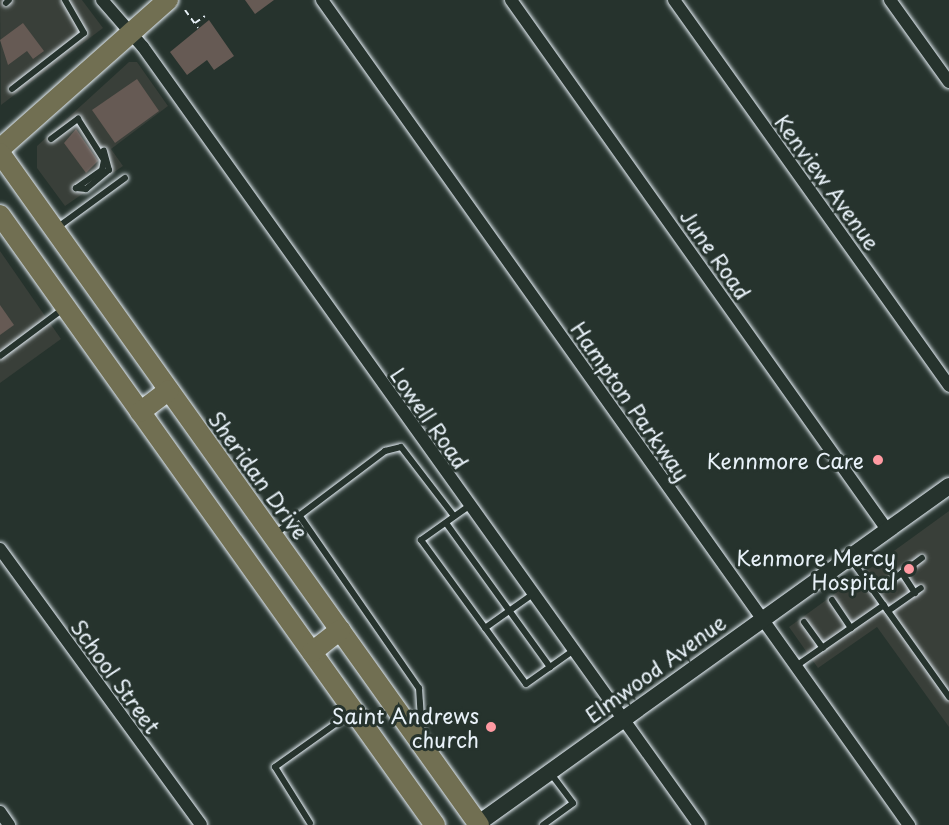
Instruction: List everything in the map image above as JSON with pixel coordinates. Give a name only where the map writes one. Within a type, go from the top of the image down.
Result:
[{"type":"main road","points":[[0,151],[168,0]]},
{"type":"main road","name":"Sheridan Drive","points":[[0,151],[478,824]]},
{"type":"main road","points":[[0,215],[435,825]]},
{"type":"main road","points":[[140,412],[169,390]]},
{"type":"main road","points":[[312,652],[340,630]]},
{"type":"street","name":"Lowell Road","points":[[102,0],[130,33],[699,825]]},
{"type":"street","name":"Hampton Parkway","points":[[322,0],[909,825]]},
{"type":"street","name":"June Road","points":[[511,0],[888,531]]},
{"type":"street","name":"Kenview Avenue","points":[[674,0],[949,386]]},
{"type":"street","points":[[890,0],[949,82]]},
{"type":"street","name":"Elmwood Avenue","points":[[478,824],[949,486]]},
{"type":"street","name":"School Street","points":[[0,549],[201,825]]},
{"type":"street","points":[[0,812],[9,825]]},
{"type":"lane","points":[[12,89],[84,33],[65,0]]},
{"type":"lane","points":[[51,139],[78,119],[104,160],[102,170],[76,188],[86,189],[106,174],[110,165],[104,151]]},
{"type":"lane","points":[[55,229],[125,178]]},
{"type":"lane","points":[[0,356],[66,307]]},
{"type":"lane","points":[[273,535],[385,451],[401,447],[454,516]]},
{"type":"lane","points":[[469,506],[421,540],[485,628],[526,684],[574,650]]},
{"type":"lane","points":[[299,515],[419,688],[422,745]]},
{"type":"lane","points":[[446,523],[550,667]]},
{"type":"lane","points":[[850,557],[949,698]]},
{"type":"lane","points":[[884,586],[922,558]]},
{"type":"lane","points":[[902,573],[915,593]]},
{"type":"lane","points":[[796,666],[851,628],[921,588]]},
{"type":"lane","points":[[485,628],[533,594]]},
{"type":"lane","points":[[831,600],[851,628]]},
{"type":"lane","points":[[804,622],[823,648]]},
{"type":"lane","points":[[310,823],[275,767],[354,711]]},
{"type":"lane","points":[[543,825],[573,803],[549,772]]},
{"type":"path","points":[[185,10],[198,28]]},
{"type":"path","points":[[195,23],[205,16]]},
{"type":"shaded area","points":[[0,0],[82,0],[103,28],[1,105]]},
{"type":"shaded area","points":[[129,62],[137,62],[168,106],[111,149],[123,166],[65,206],[37,168],[37,146]]},
{"type":"shaded area","points":[[0,251],[61,339],[0,383]]},
{"type":"shaded area","name":"Kenmore Mercy Hospital","points":[[949,511],[949,727],[877,627],[818,668],[789,627]]},
{"type":"building","points":[[245,0],[274,0],[255,14]]},
{"type":"building","points":[[209,20],[234,56],[214,70],[207,60],[187,75],[170,52]]},
{"type":"building","points":[[23,23],[44,51],[33,59],[27,51],[8,65],[0,40]]},
{"type":"building","points":[[137,79],[159,111],[115,143],[92,110]]},
{"type":"building","points":[[76,129],[98,161],[86,173],[64,143]]},
{"type":"building","points":[[0,305],[14,325],[0,335]]},
{"type":"place","name":"Kennmore Care","points":[[878,460]]},
{"type":"place","name":"Kenmore Mercy Hospital","points":[[909,569]]},
{"type":"place","name":"Saint Andrews church","points":[[491,727]]}]
